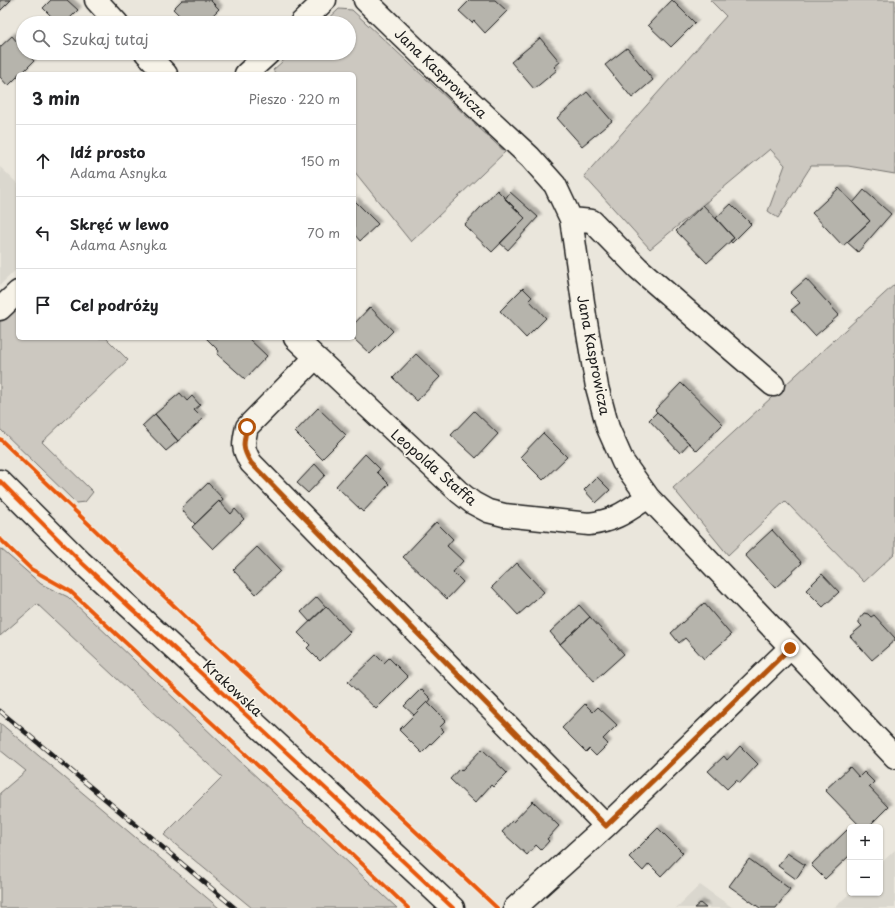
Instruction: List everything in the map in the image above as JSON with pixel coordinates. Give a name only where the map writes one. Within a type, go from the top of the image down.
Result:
[{"type":"street","points":[[96,0],[111,16]]},
{"type":"street","points":[[308,16],[325,0]]},
{"type":"street","name":"Jana Kasprowicza","points":[[365,0],[530,157],[555,185],[571,219],[597,387],[608,428],[623,462],[648,497],[895,757]]},
{"type":"street","points":[[153,60],[164,72]]},
{"type":"street","points":[[248,72],[261,60]]},
{"type":"street","points":[[571,219],[592,221],[638,268],[773,385]]},
{"type":"street","points":[[0,308],[16,294]]},
{"type":"street","name":"Leopolda Staffa","points":[[296,340],[459,492],[473,503],[488,511],[504,515],[589,524],[617,517],[648,497]]},
{"type":"street","points":[[315,358],[247,427],[243,442],[245,453],[251,463],[606,826]]},
{"type":"street","name":"Krakowska","points":[[0,481],[81,562],[453,908]]},
{"type":"street","points":[[515,908],[606,826],[790,648]]},
{"type":"shaded area","points":[[710,0],[895,0],[895,174],[848,166],[811,166],[778,218],[768,211],[785,165],[770,149],[650,249],[584,176],[726,16]]},
{"type":"shaded area","points":[[339,9],[352,10],[505,152],[411,242],[356,173],[356,72],[274,72],[273,70],[284,60],[356,60],[356,16],[332,16]]},
{"type":"shaded area","points":[[0,167],[16,182],[16,270],[0,285]]},
{"type":"shaded area","points":[[895,284],[895,553],[864,582],[785,501],[728,555],[673,488]]},
{"type":"shaded area","points":[[16,305],[16,340],[108,340],[128,360],[42,442],[93,492],[85,502],[76,503],[0,429],[0,320]]},
{"type":"shaded area","points":[[0,549],[41,584],[68,597],[245,766],[397,908],[252,908],[164,835],[222,777],[37,604],[0,636]]},
{"type":"shaded area","points":[[0,723],[219,908],[0,908],[0,793],[26,771],[0,750]]},
{"type":"shaded area","points":[[895,850],[895,908],[834,908],[847,896],[883,896],[883,861]]},
{"type":"shaded area","points":[[700,885],[733,908],[676,908]]},
{"type":"building","points":[[0,0],[11,0],[0,11]]},
{"type":"building","points":[[51,0],[67,0],[78,10],[72,16],[51,16],[43,8]]},
{"type":"building","points":[[182,0],[210,0],[219,9],[212,16],[180,16],[173,9]]},
{"type":"building","points":[[470,0],[495,0],[507,11],[485,33],[474,21],[472,23],[459,11]]},
{"type":"building","points":[[672,0],[695,23],[671,47],[648,25]]},
{"type":"building","points":[[12,36],[16,41],[16,60],[34,61],[23,72],[16,72],[16,78],[8,86],[0,77],[0,47]]},
{"type":"building","points":[[540,38],[560,62],[554,67],[557,70],[534,89],[511,62]]},
{"type":"building","points":[[627,48],[653,80],[632,98],[605,65]]},
{"type":"building","points":[[587,92],[612,121],[582,146],[557,118]]},
{"type":"building","points":[[839,188],[870,221],[843,246],[812,213]]},
{"type":"building","points":[[497,190],[525,218],[492,252],[464,225]]},
{"type":"building","points":[[864,190],[891,214],[858,252],[847,242],[870,221],[853,203]]},
{"type":"building","points":[[510,192],[538,217],[508,250],[500,243],[525,218],[505,199]]},
{"type":"building","points":[[356,202],[378,224],[360,241],[356,236]]},
{"type":"building","points":[[731,204],[751,224],[732,243],[730,241],[734,238],[716,218]]},
{"type":"building","points":[[703,205],[734,238],[707,263],[676,231]]},
{"type":"building","points":[[806,279],[839,315],[815,336],[791,310],[800,303],[790,293]]},
{"type":"building","points":[[523,288],[532,297],[529,300],[546,318],[526,338],[500,311]]},
{"type":"building","points":[[370,307],[393,331],[370,354],[355,340],[356,322]]},
{"type":"building","points":[[208,340],[250,340],[267,356],[245,379],[217,354],[219,351]]},
{"type":"building","points":[[416,354],[440,377],[417,401],[393,378]]},
{"type":"building","points":[[681,383],[723,424],[697,451],[655,410]]},
{"type":"building","points":[[180,393],[187,401],[192,396],[200,405],[194,410],[203,419],[178,441],[155,414]]},
{"type":"building","points":[[318,408],[346,435],[322,459],[295,432]]},
{"type":"building","points":[[474,411],[498,434],[476,458],[451,435]]},
{"type":"building","points":[[657,412],[689,443],[680,453],[649,420]]},
{"type":"building","points":[[155,414],[178,441],[166,451],[142,426]]},
{"type":"building","points":[[543,433],[567,457],[543,480],[520,457]]},
{"type":"building","points":[[365,454],[380,469],[377,472],[389,484],[363,512],[336,486]]},
{"type":"building","points":[[315,464],[325,475],[308,493],[297,483]]},
{"type":"building","points":[[597,477],[610,490],[596,503],[584,490]]},
{"type":"building","points":[[208,483],[223,499],[195,524],[181,509]]},
{"type":"building","points":[[219,501],[231,514],[235,509],[244,519],[213,549],[192,527]]},
{"type":"building","points":[[436,522],[453,539],[447,546],[463,561],[453,572],[463,582],[447,599],[403,557]]},
{"type":"building","points":[[772,530],[802,563],[775,588],[745,555]]},
{"type":"building","points":[[257,547],[280,571],[256,594],[233,570]]},
{"type":"building","points":[[517,563],[544,592],[518,615],[492,587]]},
{"type":"building","points":[[822,574],[839,592],[823,607],[806,590]]},
{"type":"building","points":[[317,597],[326,607],[310,622],[301,612]]},
{"type":"building","points":[[704,603],[731,635],[704,659],[685,638],[679,643],[671,633]]},
{"type":"building","points":[[579,605],[590,617],[560,644],[550,632]]},
{"type":"building","points":[[326,606],[350,632],[320,661],[307,648],[310,645],[298,633]]},
{"type":"building","points":[[864,613],[871,617],[874,615],[895,638],[895,640],[872,660],[850,636],[862,626],[859,623],[859,619]]},
{"type":"building","points":[[590,617],[624,654],[594,681],[560,644]]},
{"type":"building","points":[[376,655],[384,663],[389,658],[408,677],[376,709],[348,682]]},
{"type":"building","points":[[421,689],[431,699],[414,715],[404,706]]},
{"type":"building","points":[[427,702],[446,721],[440,727],[444,731],[422,753],[399,730]]},
{"type":"building","points":[[585,704],[593,712],[598,707],[617,725],[603,739],[608,744],[596,756],[589,749],[586,752],[562,728]]},
{"type":"building","points":[[740,746],[758,764],[740,783],[736,780],[727,789],[708,771],[724,756],[727,760]]},
{"type":"building","points":[[482,749],[507,773],[493,787],[491,785],[475,803],[450,779],[459,769],[461,771]]},
{"type":"building","points":[[850,767],[859,777],[864,772],[874,782],[869,787],[888,807],[871,824],[858,824],[825,790]]},
{"type":"building","points":[[533,801],[559,826],[547,839],[549,841],[541,850],[536,845],[527,855],[502,832]]},
{"type":"building","points":[[658,828],[683,853],[661,876],[649,864],[643,871],[629,857]]},
{"type":"building","points":[[847,830],[847,858],[825,879],[811,865]]},
{"type":"building","points":[[787,853],[805,865],[796,879],[778,866]]},
{"type":"building","points":[[749,859],[790,889],[776,908],[760,908],[729,886]]},
{"type":"building","points":[[700,903],[706,908],[694,908]]},
{"type":"railway","points":[[0,711],[235,908]]},
{"type":"cycle path","points":[[0,439],[191,622],[497,908]]},
{"type":"cycle path","points":[[0,481],[81,562],[453,908]]},
{"type":"cycle path","points":[[0,539],[31,569],[70,591],[326,829],[408,908]]},
{"type":"route","points":[[247,427],[243,442],[245,453],[251,463],[606,826],[790,648]]}]
